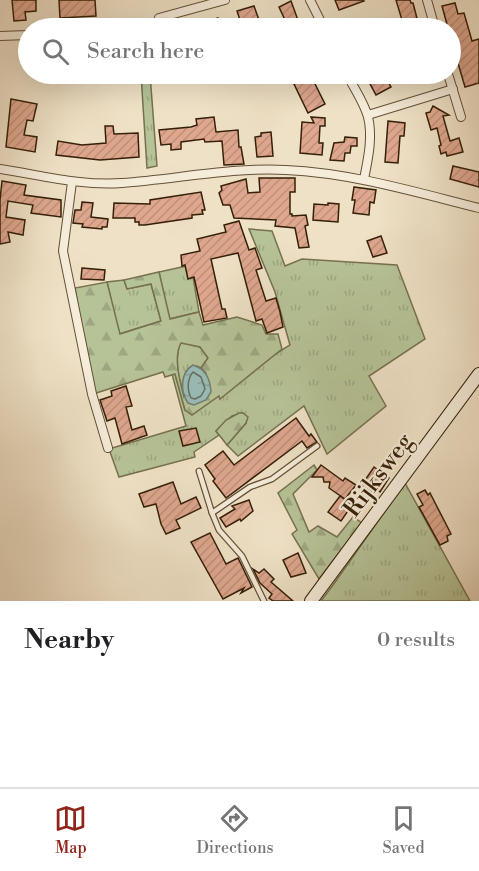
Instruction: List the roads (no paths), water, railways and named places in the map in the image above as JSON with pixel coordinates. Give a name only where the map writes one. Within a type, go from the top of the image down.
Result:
[{"type":"main road","name":"Rijksweg","points":[[311,601],[479,374]]},
{"type":"street","points":[[159,18],[225,0]]},
{"type":"street","points":[[310,0],[319,18]]},
{"type":"street","points":[[427,0],[432,18]]},
{"type":"street","points":[[0,36],[18,35]]},
{"type":"street","points":[[351,84],[368,115],[369,151],[364,179]]},
{"type":"street","points":[[451,84],[461,117]]},
{"type":"street","points":[[368,115],[453,89]]},
{"type":"street","points":[[0,169],[72,182],[122,183],[261,170],[310,171],[364,179],[479,208]]},
{"type":"street","points":[[72,182],[63,251],[92,394],[108,448]]},
{"type":"lane","points":[[212,513],[250,487],[272,479],[318,446]]},
{"type":"lane","points":[[199,471],[219,530],[242,556],[264,601]]},
{"type":"water","points":[[193,365],[206,375],[211,392],[206,400],[194,405],[188,403],[183,388],[184,377]]}]
